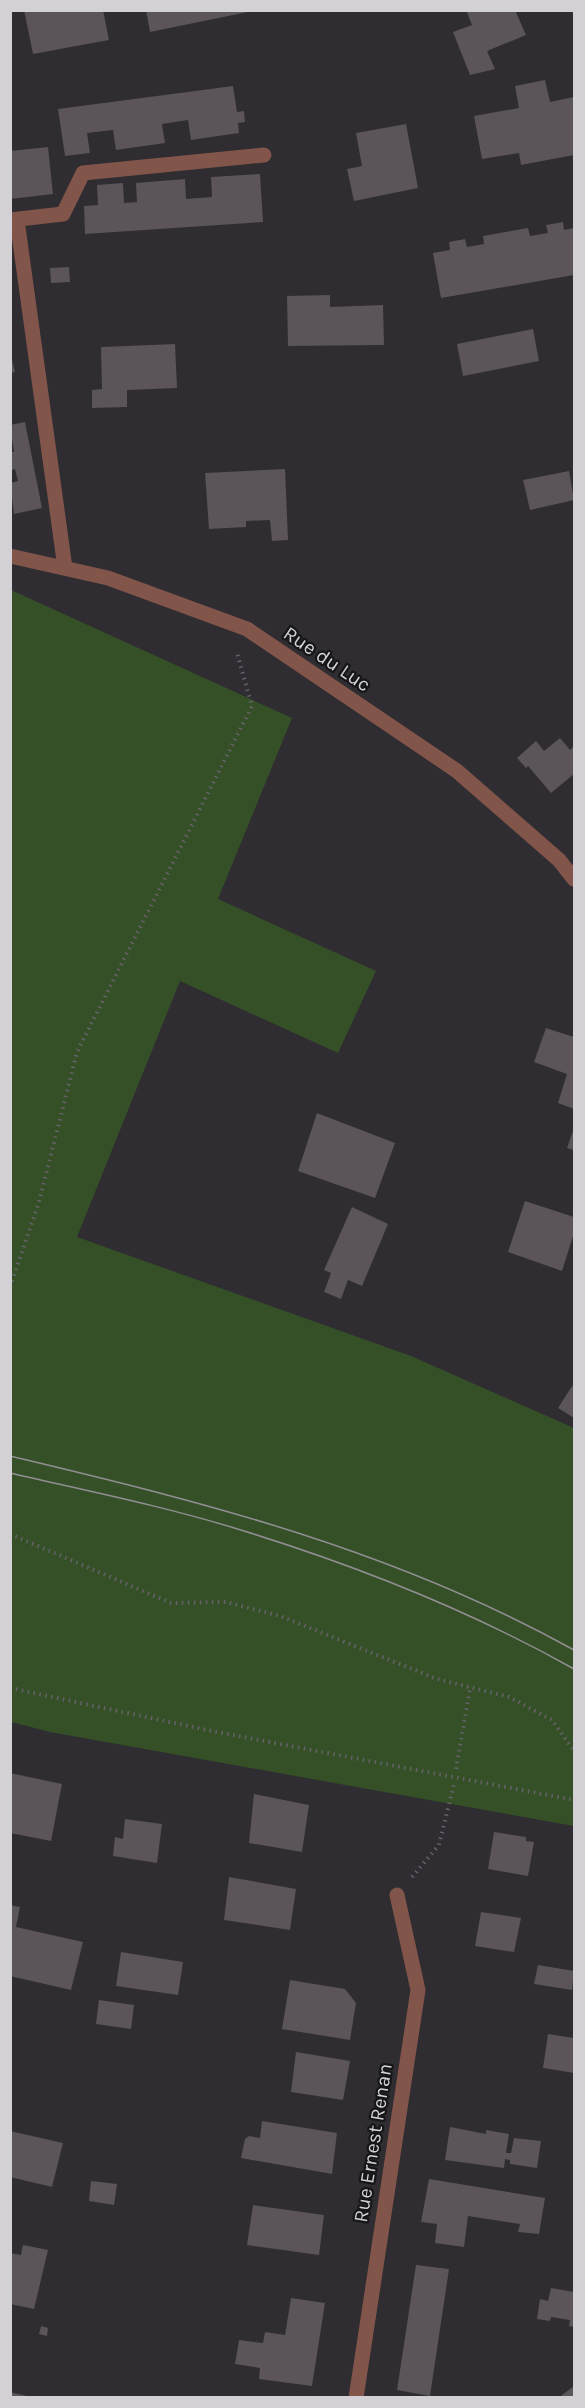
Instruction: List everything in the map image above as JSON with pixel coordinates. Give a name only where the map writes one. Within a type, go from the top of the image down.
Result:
[{"type":"street","points":[[65,568],[14,220],[63,214],[83,173],[264,155]]},
{"type":"street","name":"Rue du Luc","points":[[10,556],[108,578],[247,629],[457,771],[559,860],[574,879]]},
{"type":"street","name":"Rue Ernest Renan","points":[[356,2397],[418,1990],[397,1895]]},
{"type":"path","points":[[10,1287],[39,1202],[77,1052],[252,706],[237,650],[247,629]]},
{"type":"path","points":[[10,1534],[171,1603],[226,1602],[280,1616],[437,1679],[509,1697],[552,1720],[574,1751]]},
{"type":"path","points":[[10,1688],[212,1731],[574,1800]]},
{"type":"path","points":[[456,1769],[470,1689]]},
{"type":"path","points":[[397,1895],[440,1845],[453,1784]]},
{"type":"green space","points":[[11,590],[292,718],[218,899],[376,971],[338,1053],[180,981],[77,1237],[411,1356],[574,1428],[574,1826],[50,1732],[11,1722]]},
{"type":"building","points":[[24,10],[103,10],[109,40],[33,54]]},
{"type":"building","points":[[146,10],[248,10],[248,12],[150,32]]},
{"type":"building","points":[[466,10],[515,10],[526,35],[487,51],[495,69],[470,75],[453,32],[472,25]]},
{"type":"building","points":[[545,80],[550,102],[574,97],[574,155],[521,165],[519,153],[482,159],[474,116],[519,108],[515,86]]},
{"type":"building","points":[[233,86],[237,112],[244,111],[245,122],[238,123],[239,133],[191,140],[188,120],[162,124],[165,143],[116,150],[113,130],[87,133],[90,153],[65,156],[58,109]]},
{"type":"building","points":[[406,124],[418,188],[354,201],[347,169],[362,166],[356,133]]},
{"type":"building","points":[[48,147],[53,194],[10,199],[10,151]]},
{"type":"building","points":[[260,174],[263,222],[85,234],[84,206],[98,205],[97,185],[123,183],[124,203],[137,202],[136,183],[185,179],[186,199],[212,197],[211,177]]},
{"type":"building","points":[[563,222],[564,230],[574,228],[574,275],[441,298],[433,253],[450,250],[449,242],[465,239],[467,247],[484,244],[483,236],[528,228],[530,236],[548,233],[546,225]]},
{"type":"building","points":[[69,267],[70,282],[51,283],[50,268]]},
{"type":"building","points":[[330,295],[330,307],[383,305],[384,345],[288,346],[287,296]]},
{"type":"building","points":[[533,329],[539,361],[463,376],[457,344]]},
{"type":"building","points":[[175,344],[177,388],[127,390],[127,407],[92,408],[92,390],[102,389],[101,347]]},
{"type":"building","points":[[10,352],[15,372],[10,373]]},
{"type":"building","points":[[25,422],[42,508],[14,514],[10,483],[18,481],[15,469],[10,471],[10,452],[14,452],[10,425]]},
{"type":"building","points":[[285,469],[288,540],[272,541],[270,520],[246,521],[246,527],[209,529],[205,473]]},
{"type":"building","points":[[569,471],[574,500],[530,510],[523,480]]},
{"type":"building","points":[[560,738],[570,750],[574,746],[574,774],[551,793],[528,766],[526,768],[517,758],[536,741],[544,751]]},
{"type":"building","points":[[546,1028],[574,1037],[574,1109],[558,1103],[567,1074],[534,1062]]},
{"type":"building","points":[[317,1113],[395,1143],[375,1198],[298,1171]]},
{"type":"building","points":[[574,1128],[574,1150],[567,1148]]},
{"type":"building","points":[[525,1201],[574,1217],[574,1233],[562,1271],[508,1252]]},
{"type":"building","points":[[352,1207],[388,1224],[362,1286],[348,1280],[341,1299],[324,1292],[331,1273],[324,1270]]},
{"type":"building","points":[[572,1386],[574,1388],[574,1418],[558,1408]]},
{"type":"building","points":[[10,1773],[62,1784],[51,1841],[10,1833]]},
{"type":"building","points":[[254,1794],[309,1805],[302,1852],[249,1843]]},
{"type":"building","points":[[125,1819],[162,1824],[157,1863],[113,1856],[115,1837],[123,1839]]},
{"type":"building","points":[[494,1832],[526,1837],[526,1841],[534,1842],[528,1876],[488,1869]]},
{"type":"building","points":[[229,1877],[296,1889],[290,1930],[224,1920]]},
{"type":"building","points":[[10,1905],[20,1907],[16,1927],[83,1942],[71,1990],[10,1976]]},
{"type":"building","points":[[481,1912],[521,1918],[514,1952],[475,1946]]},
{"type":"building","points":[[121,1952],[183,1962],[178,1995],[116,1986]]},
{"type":"building","points":[[538,1965],[574,1971],[572,1990],[534,1984]]},
{"type":"building","points":[[290,1980],[345,1989],[356,2003],[350,2040],[282,2029]]},
{"type":"building","points":[[99,2000],[134,2005],[131,2029],[96,2024]]},
{"type":"building","points":[[548,2034],[574,2038],[574,2073],[543,2068]]},
{"type":"building","points":[[296,2052],[350,2061],[343,2100],[291,2092]]},
{"type":"building","points":[[262,2121],[337,2133],[332,2174],[241,2158],[245,2139],[249,2136],[260,2138]]},
{"type":"building","points":[[450,2127],[486,2134],[486,2130],[509,2134],[506,2153],[511,2153],[514,2138],[541,2141],[537,2168],[510,2164],[510,2160],[505,2159],[504,2168],[445,2160]]},
{"type":"building","points":[[10,2131],[63,2143],[52,2187],[10,2177]]},
{"type":"building","points":[[429,2179],[545,2198],[539,2234],[518,2232],[520,2224],[468,2216],[464,2247],[435,2243],[437,2224],[421,2222]]},
{"type":"building","points":[[91,2181],[117,2184],[114,2205],[89,2201]]},
{"type":"building","points":[[253,2205],[324,2215],[319,2255],[247,2245]]},
{"type":"building","points":[[23,2245],[48,2250],[34,2309],[10,2304],[10,2253],[21,2255]]},
{"type":"building","points":[[416,2265],[449,2269],[430,2396],[397,2390]]},
{"type":"building","points":[[551,2288],[574,2292],[574,2327],[569,2326],[570,2320],[551,2317],[550,2321],[537,2319],[540,2299],[548,2301]]},
{"type":"building","points":[[291,2298],[325,2303],[312,2386],[259,2379],[260,2368],[235,2364],[239,2340],[263,2343],[265,2332],[285,2335]]},
{"type":"building","points":[[41,2326],[48,2328],[47,2336],[39,2334]]},
{"type":"building","points":[[574,2386],[574,2397],[561,2397],[562,2395]]},
{"type":"building","points":[[10,2392],[31,2397],[10,2397]]},
{"type":"tram line","points":[[10,1456],[229,1512],[370,1558],[507,1615],[574,1650]]},
{"type":"tram line","points":[[10,1473],[186,1514],[329,1559],[454,1609],[574,1669]]}]
